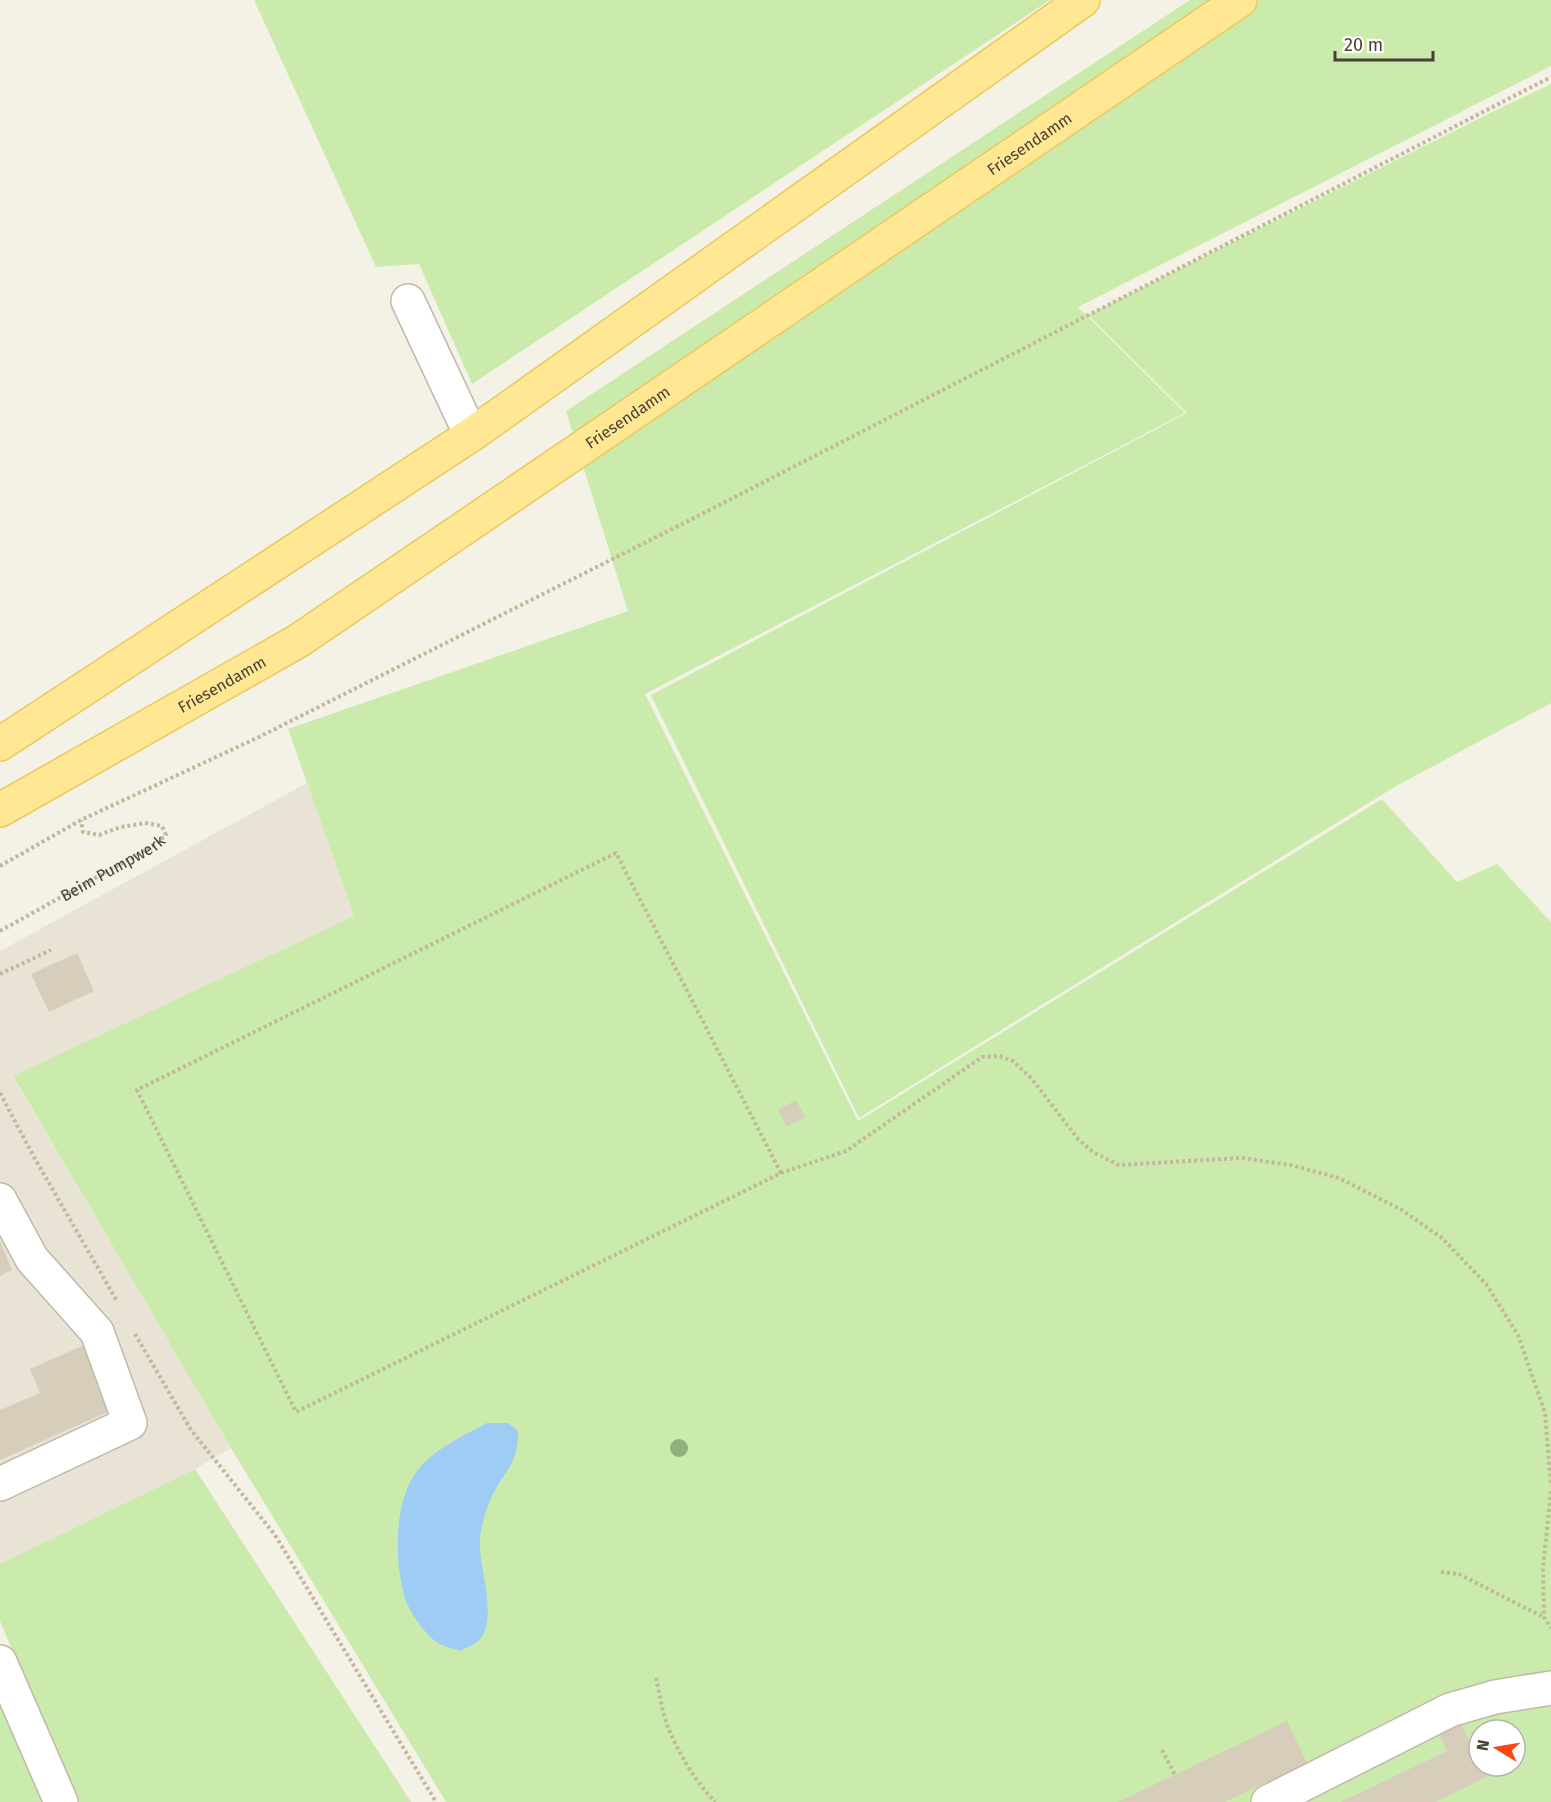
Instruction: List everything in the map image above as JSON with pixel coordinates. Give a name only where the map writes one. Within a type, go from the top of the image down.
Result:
[{"type":"main road","points":[[0,744],[471,435],[1083,0]]},
{"type":"main road","name":"Friesendamm","points":[[0,810],[298,641],[1240,0]]},
{"type":"street","points":[[408,301],[471,435]]},
{"type":"street","points":[[0,1200],[32,1259],[98,1332],[130,1423],[0,1484]]},
{"type":"street","points":[[0,1662],[61,1802]]},
{"type":"street","points":[[1268,1802],[1450,1710],[1495,1697],[1551,1688]]},
{"type":"path","points":[[0,866],[81,820],[259,737],[694,518],[1551,76]]},
{"type":"path","name":"Beim Pumpwerk","points":[[0,931],[153,846],[165,835],[162,826],[145,824],[121,827],[99,835],[83,832],[81,820]]},
{"type":"path","points":[[781,1173],[616,853],[137,1090],[296,1412],[781,1173],[846,1150],[982,1057],[999,1056],[1013,1061],[1032,1079],[1078,1139],[1093,1152],[1119,1165],[1241,1158],[1291,1165],[1339,1178],[1402,1210],[1442,1238],[1485,1284],[1518,1335],[1545,1413],[1551,1486]]},
{"type":"path","points":[[0,974],[51,950]]},
{"type":"path","points":[[0,1093],[121,1309]]},
{"type":"path","points":[[133,1329],[191,1430],[275,1535],[436,1802]]},
{"type":"path","points":[[1551,1491],[1542,1568],[1544,1617],[1551,1628]]},
{"type":"path","points":[[1441,1572],[1459,1574],[1544,1617]]},
{"type":"path","points":[[656,1678],[668,1728],[686,1763],[715,1802]]},
{"type":"path","points":[[1162,1750],[1175,1775]]},
{"type":"shaded area","points":[[307,783],[354,916],[13,1077],[231,1448],[195,1469],[0,1564],[0,951]]},
{"type":"green space","points":[[254,0],[1050,0],[472,384],[419,264],[376,267]]},
{"type":"green space","points":[[1190,0],[1551,0],[1551,66],[1078,307],[1185,413],[645,694],[858,1121],[1382,799],[1457,882],[1497,864],[1551,922],[1551,1802],[446,1802],[231,1448],[13,1076],[354,916],[288,729],[628,611],[566,411]]},
{"type":"green space","points":[[1551,84],[1551,703],[1396,786],[859,1118],[651,695],[1187,413],[1088,315]]},
{"type":"green space","points":[[195,1469],[411,1802],[77,1802],[0,1621],[0,1564]]},
{"type":"green space","points":[[0,1698],[47,1802],[0,1802]]},
{"type":"water","points":[[487,1423],[508,1423],[518,1431],[518,1442],[513,1460],[491,1498],[481,1532],[481,1554],[488,1609],[484,1633],[473,1645],[460,1651],[435,1641],[420,1625],[408,1605],[403,1591],[398,1560],[401,1508],[413,1477],[429,1458]]},
{"type":"building","points":[[77,953],[94,991],[49,1012],[31,974]]},
{"type":"building","points":[[796,1100],[805,1117],[787,1127],[778,1110]]},
{"type":"building","points":[[0,1241],[12,1270],[0,1276]]},
{"type":"building","points":[[84,1345],[112,1410],[0,1460],[0,1410],[40,1393],[30,1369]]},
{"type":"building","points":[[1287,1721],[1307,1763],[1225,1802],[1118,1802]]},
{"type":"building","points":[[1461,1724],[1467,1736],[1467,1778],[1485,1778],[1436,1802],[1341,1802],[1447,1751],[1439,1734]]}]
